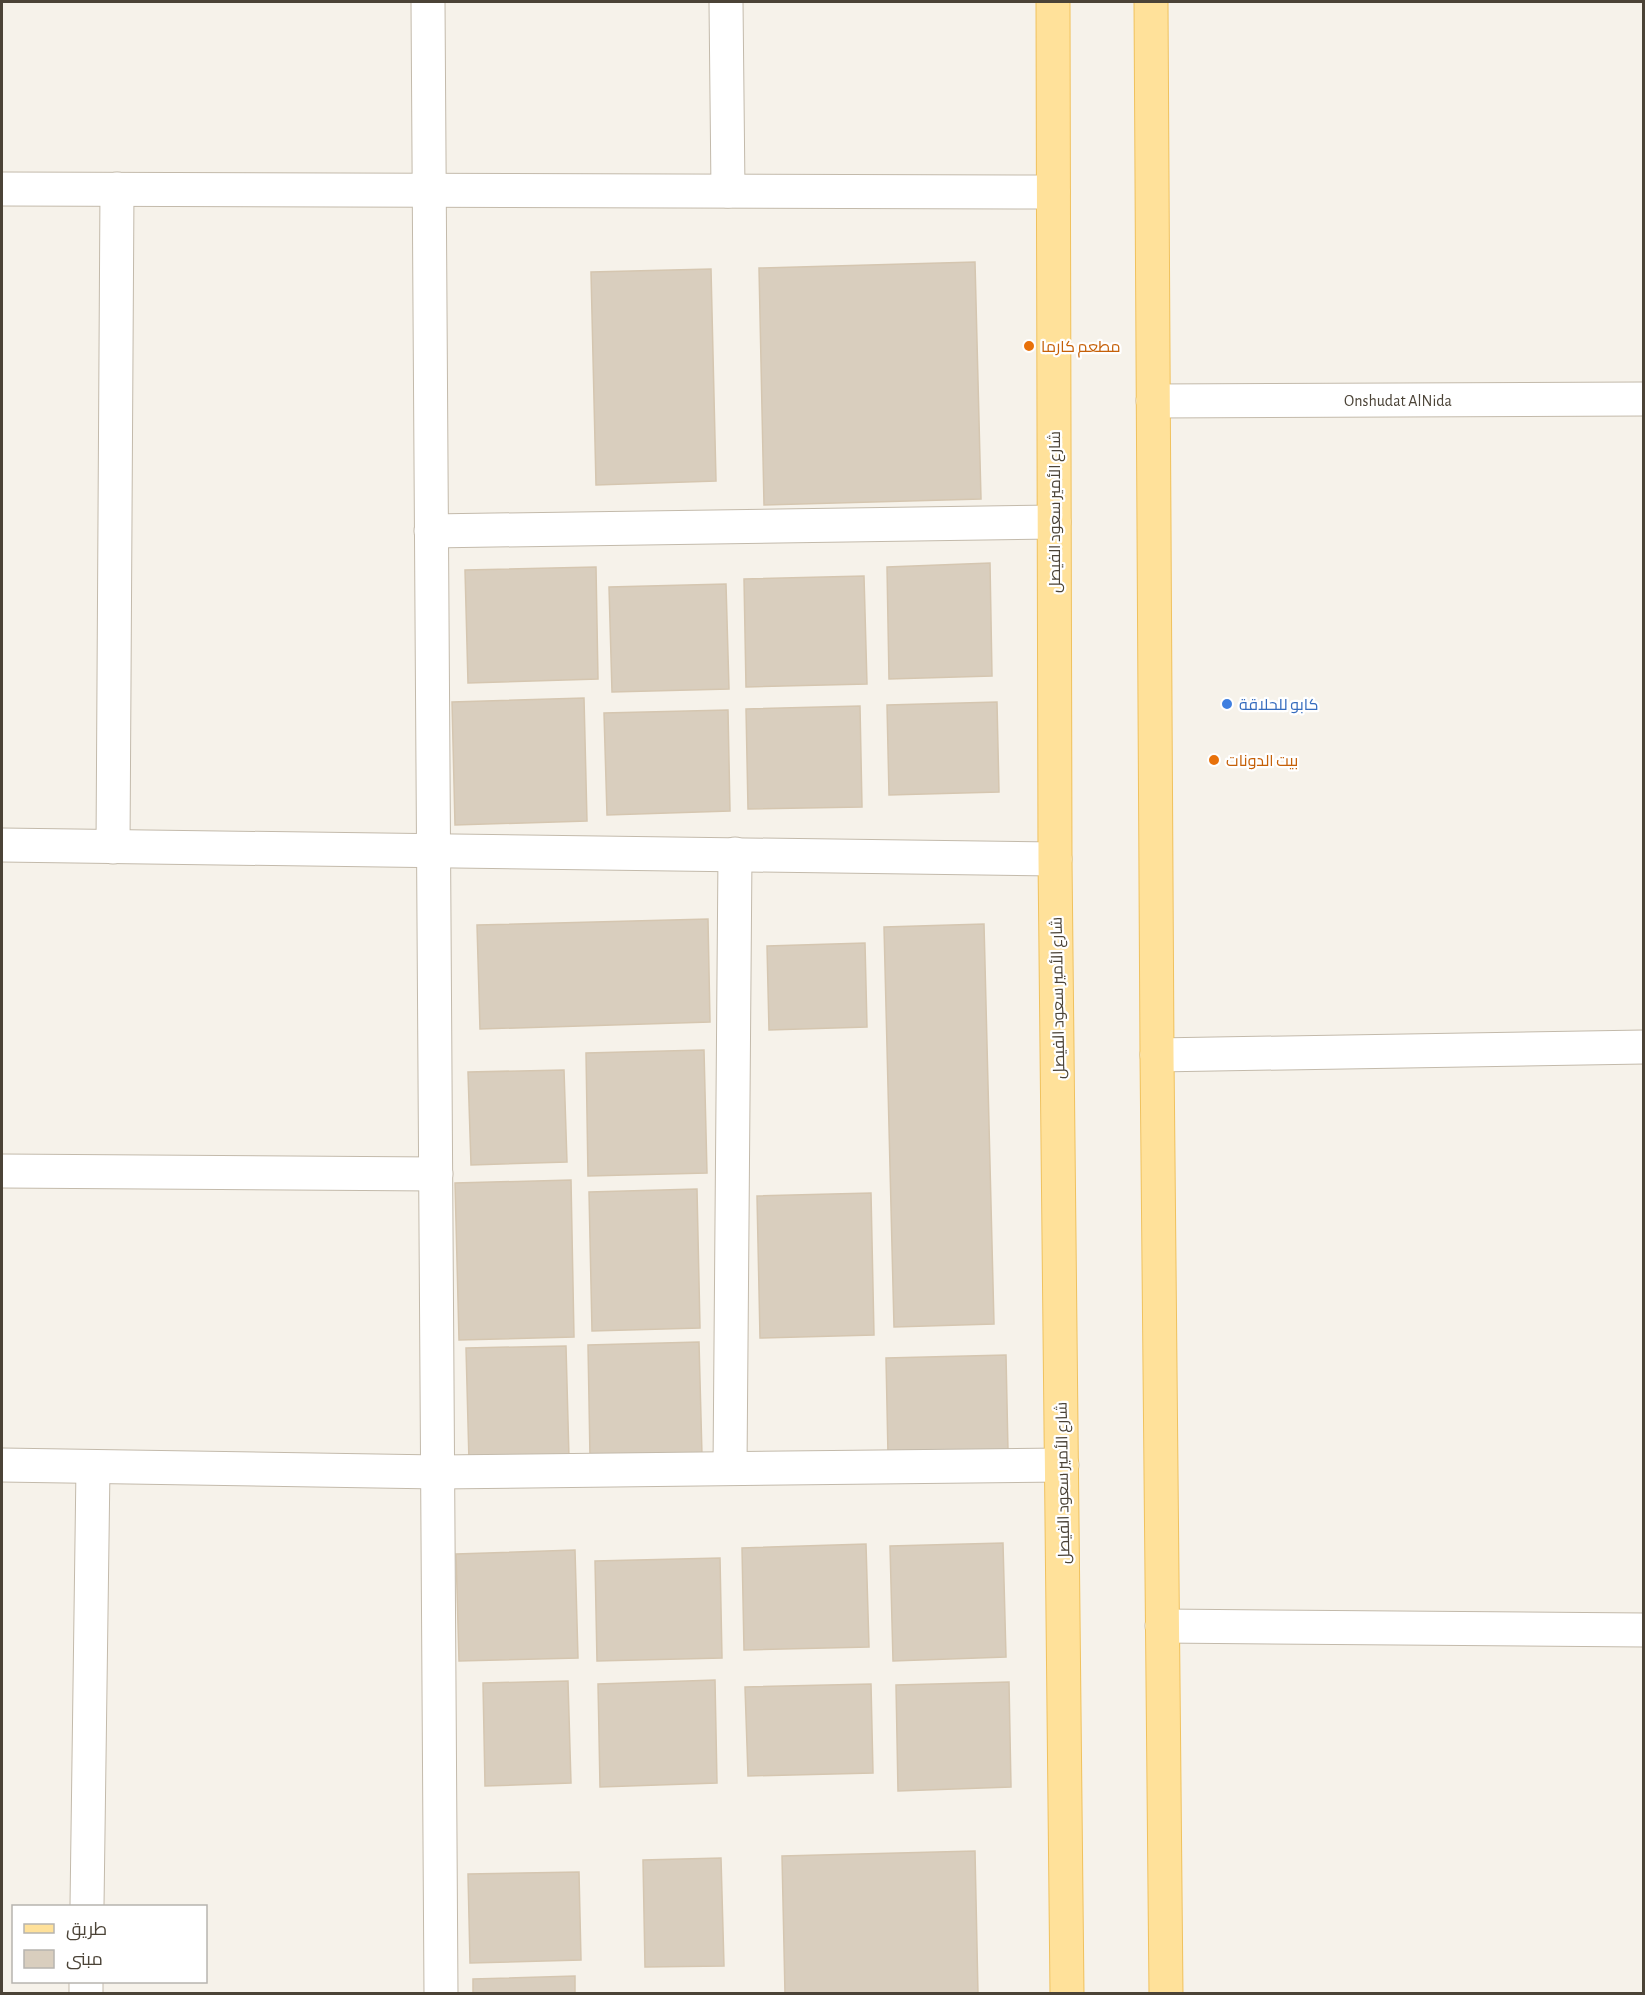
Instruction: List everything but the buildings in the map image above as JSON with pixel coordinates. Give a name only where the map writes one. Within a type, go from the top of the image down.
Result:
[{"type":"main road","name":"شارع الأمير سعود الفيصل","points":[[1053,2],[1055,859],[1067,1994]]},
{"type":"main road","points":[[1151,2],[1157,1055],[1166,1994]]},
{"type":"street","points":[[428,2],[441,1994]]},
{"type":"street","points":[[726,2],[728,191]]},
{"type":"street","points":[[2,189],[1053,192]]},
{"type":"street","points":[[113,847],[117,189]]},
{"type":"street","name":"Onshudat AlNida","points":[[1153,401],[1644,399]]},
{"type":"street","points":[[431,531],[1054,522]]},
{"type":"street","points":[[2,845],[1055,859]]},
{"type":"street","points":[[730,1468],[735,854]]},
{"type":"street","points":[[1157,1055],[1644,1047]]},
{"type":"street","points":[[2,1171],[436,1174]]},
{"type":"street","points":[[2,1465],[438,1472],[1062,1465]]},
{"type":"street","points":[[87,1905],[93,1467]]},
{"type":"street","points":[[1162,1626],[1644,1630]]},
{"type":"place","name":"مطعم كارما","points":[[1029,346]]},
{"type":"place","name":"كابو للحلاقة","points":[[1227,704]]},
{"type":"place","name":"بيت الدونات","points":[[1214,760]]}]
